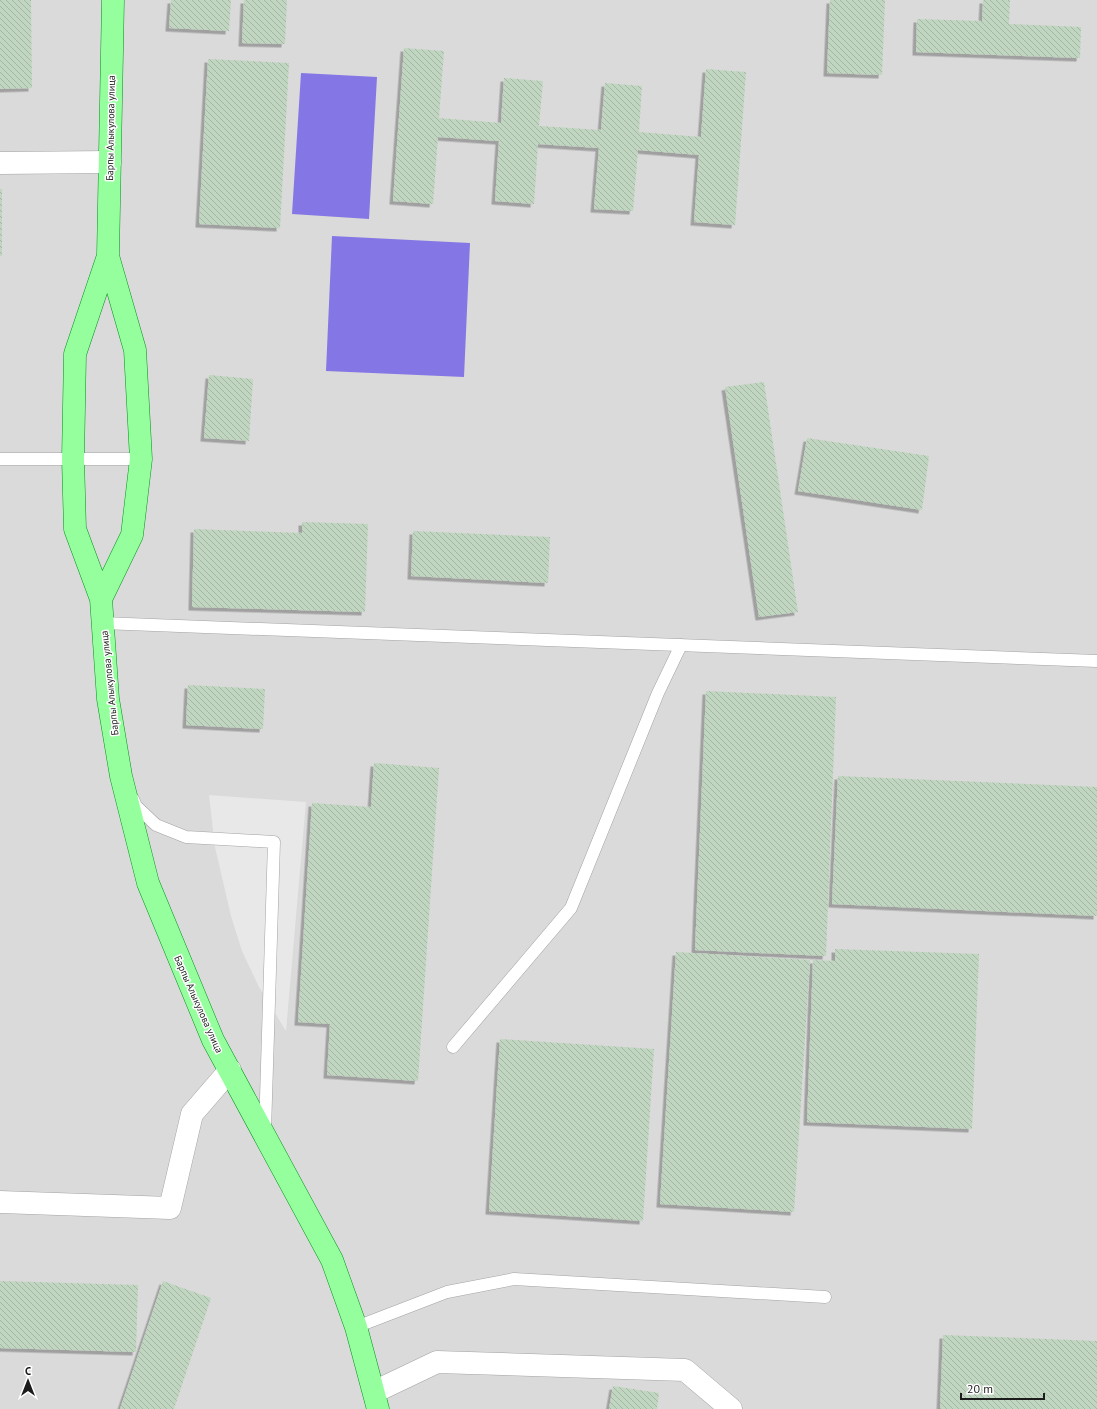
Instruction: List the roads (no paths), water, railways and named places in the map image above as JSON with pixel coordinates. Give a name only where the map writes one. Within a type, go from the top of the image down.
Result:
[{"type":"main road","name":"Барпы Алыкулова улица","points":[[101,599],[132,535],[141,459],[135,350],[108,256],[114,0]]},
{"type":"main road","name":"Барпы Алыкулова улица","points":[[108,256],[75,354],[73,459],[75,529],[101,599],[108,699],[121,776],[148,883],[213,1040],[332,1260],[356,1327],[376,1401]]},
{"type":"street","points":[[0,164],[110,162]]},
{"type":"street","points":[[0,1202],[170,1208],[192,1114],[230,1070]]},
{"type":"street","points":[[376,1401],[437,1362],[685,1370],[732,1409]]},
{"type":"lane","points":[[0,459],[141,459]]},
{"type":"lane","points":[[102,623],[1097,661]]},
{"type":"lane","points":[[453,1047],[571,908],[658,693],[680,646]]},
{"type":"lane","points":[[121,776],[136,806],[156,825],[186,837],[274,842],[264,1135]]},
{"type":"lane","points":[[356,1327],[447,1292],[514,1279],[825,1297]]}]
